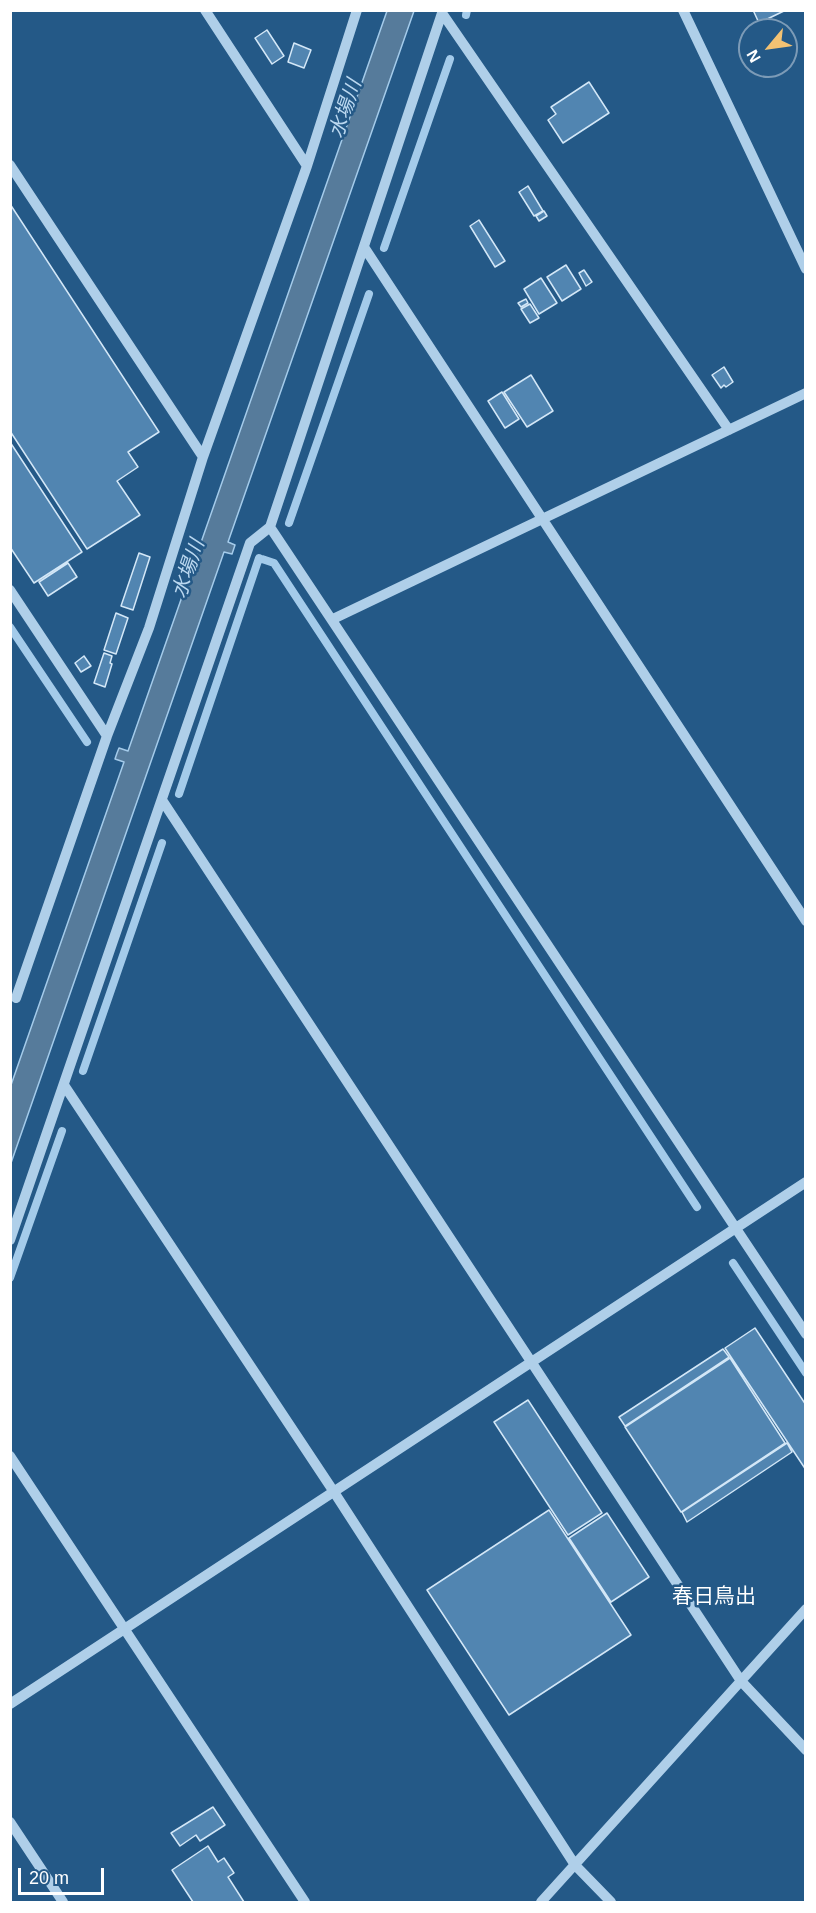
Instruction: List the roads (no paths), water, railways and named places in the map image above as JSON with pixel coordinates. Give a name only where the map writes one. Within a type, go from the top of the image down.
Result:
[{"type":"street","points":[[205,10],[307,166]]},
{"type":"street","points":[[16,998],[107,736],[149,628],[203,457],[307,166],[357,10]]},
{"type":"street","points":[[683,10],[806,269]]},
{"type":"street","points":[[10,1240],[250,543],[270,527],[443,12]]},
{"type":"street","points":[[443,12],[729,430]]},
{"type":"street","points":[[10,165],[203,457]]},
{"type":"street","points":[[364,248],[806,921]]},
{"type":"street","points":[[333,619],[806,393]]},
{"type":"street","points":[[270,527],[806,1334]]},
{"type":"street","points":[[10,590],[107,736]]},
{"type":"street","points":[[162,800],[741,1681],[806,1750]]},
{"type":"street","points":[[64,1085],[334,1492],[575,1864],[611,1902]]},
{"type":"street","points":[[10,1704],[806,1182]]},
{"type":"street","points":[[10,1456],[305,1902]]},
{"type":"street","points":[[541,1902],[806,1609]]},
{"type":"street","points":[[10,1822],[63,1902]]},
{"type":"water","points":[[387,11],[414,11],[228,542],[235,545],[232,554],[224,552],[11,1163],[11,1085],[124,762],[115,759],[119,748],[128,751]]},
{"type":"waterway","points":[[466,15],[467,10]]},
{"type":"waterway","points":[[384,248],[450,59]]},
{"type":"waterway","points":[[289,523],[369,294]]},
{"type":"waterway","points":[[179,794],[259,558]]},
{"type":"waterway","points":[[262,559],[274,563],[697,1207]]},
{"type":"waterway","points":[[10,627],[87,742]]},
{"type":"waterway","points":[[83,1071],[162,843]]},
{"type":"waterway","points":[[10,1278],[62,1131]]},
{"type":"waterway","points":[[733,1263],[806,1373]]},
{"type":"district","name":"春日鳥出","points":[[714,1597]]},
{"type":"water label","name":"水場川","points":[[346,109]]},
{"type":"water label","name":"水場川","points":[[189,569]]}]
